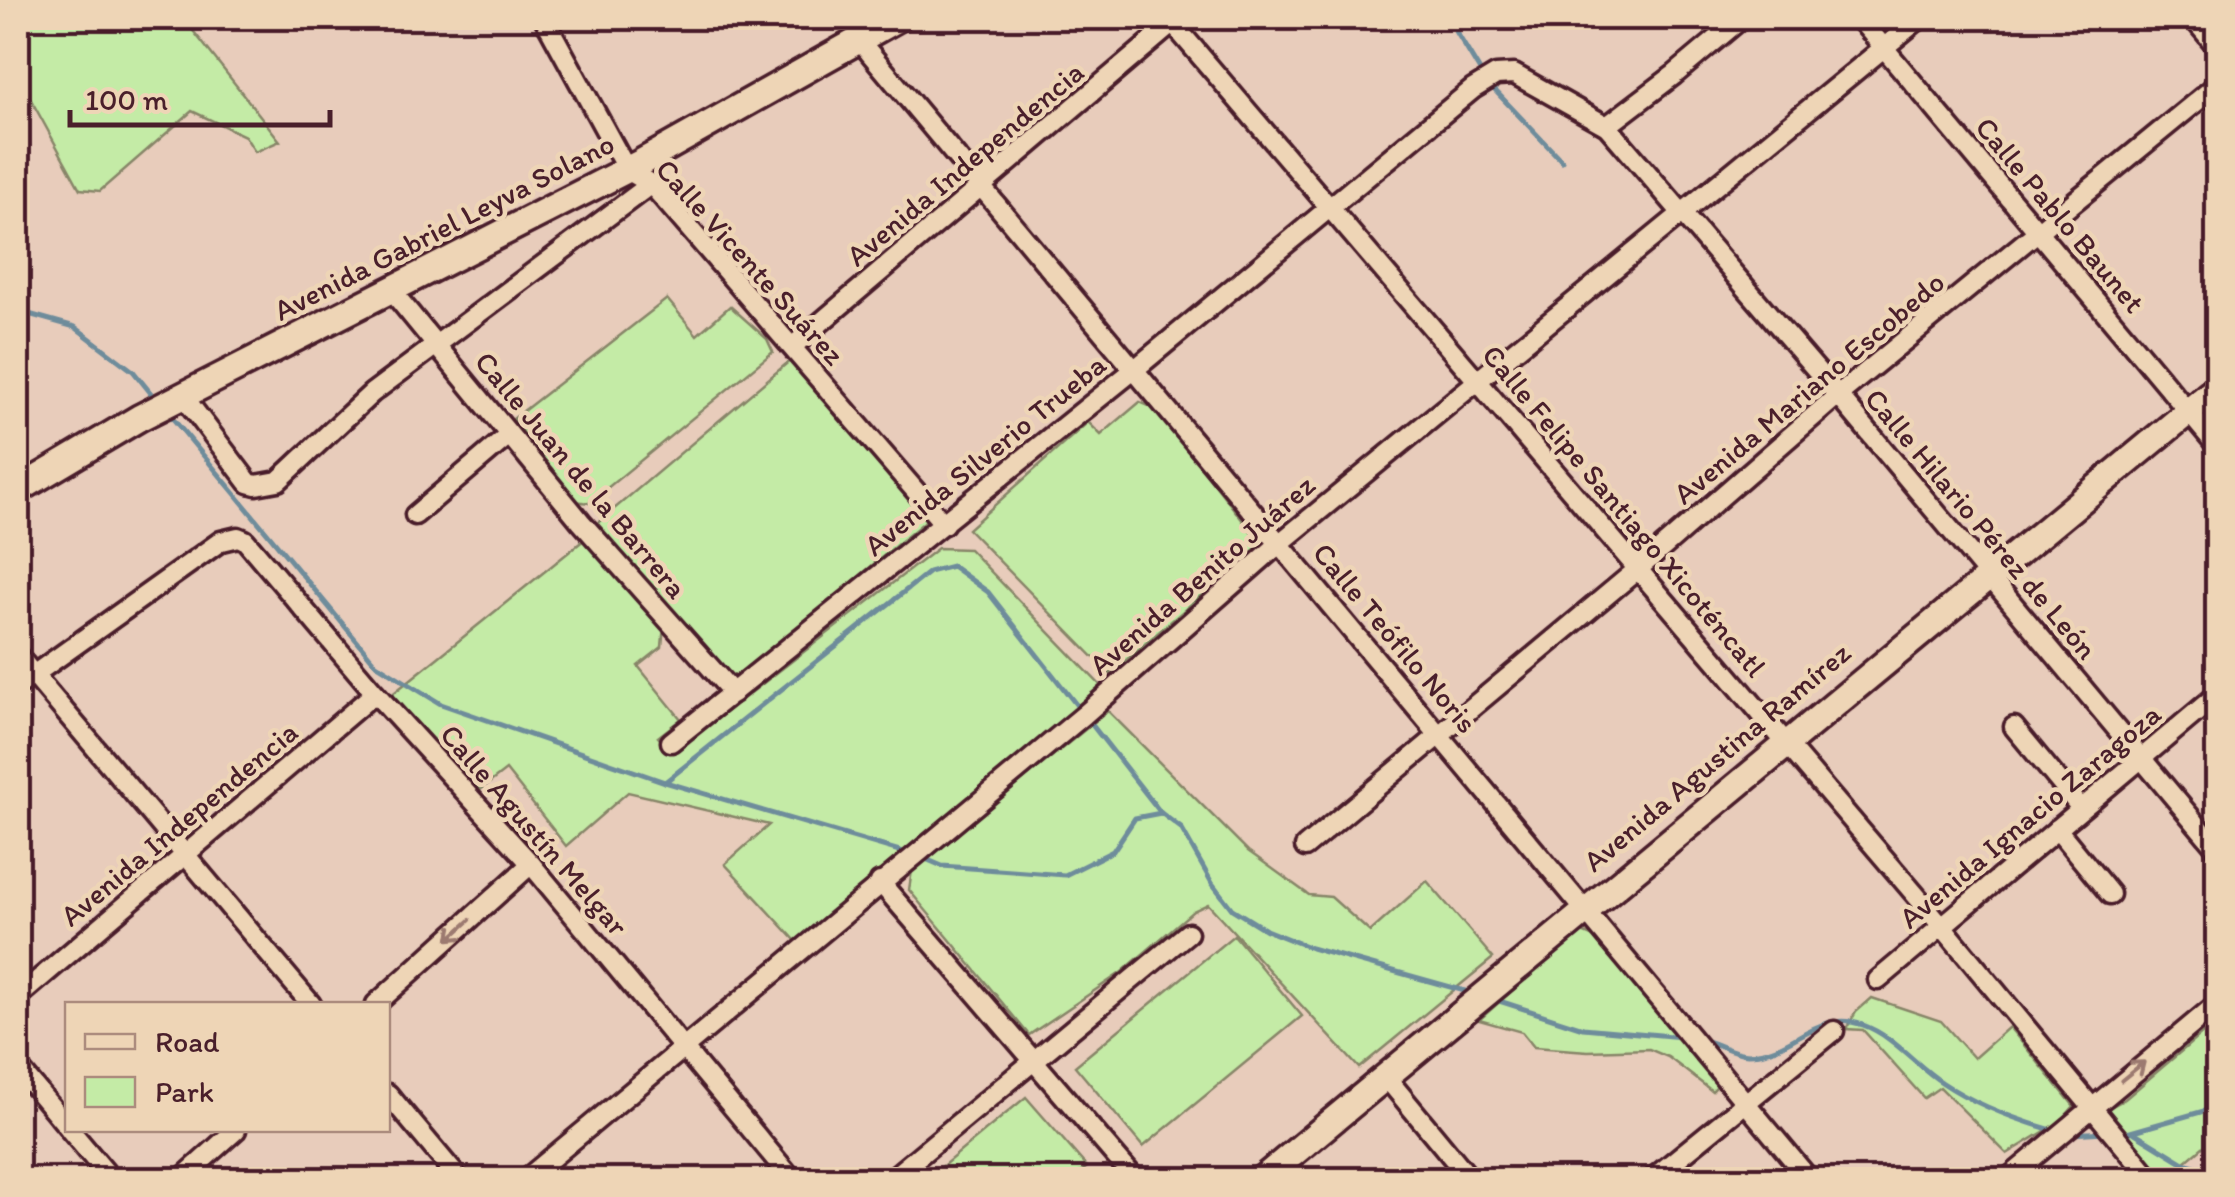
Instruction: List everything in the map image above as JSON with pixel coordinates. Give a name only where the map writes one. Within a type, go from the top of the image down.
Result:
[{"type":"street","name":"Calle Vicente Suárez","points":[[544,18],[628,170],[651,184],[944,524]]},
{"type":"street","name":"Avenida Gabriel Leyva Solano","points":[[18,490],[140,418],[628,170],[898,18]]},
{"type":"street","points":[[1607,126],[1742,18]]},
{"type":"street","name":"Calle Pablo Baunet","points":[[1859,18],[2218,448]]},
{"type":"street","name":"Avenida Benito Juárez","points":[[526,1180],[1054,740],[1280,543],[1920,18]]},
{"type":"street","points":[[2193,18],[2218,48]]},
{"type":"street","name":"Avenida Independencia","points":[[793,346],[1171,20]]},
{"type":"street","name":"Calle Felipe Santiago Xicoténcatl","points":[[1171,20],[1942,926],[2152,1180]]},
{"type":"street","name":"Calle Teófilo Noris","points":[[860,40],[1810,1180]]},
{"type":"street","name":"Avenida Silverio Trueba","points":[[671,742],[1135,370],[1473,89],[1496,75],[1524,78]]},
{"type":"street","name":"Calle Hilario Pérez de León","points":[[1524,78],[1607,126],[1838,395],[2218,850]]},
{"type":"street","name":"Avenida Mariano Escobedo","points":[[1305,847],[1638,569],[1838,395],[2216,85]]},
{"type":"street","points":[[179,399],[239,473],[256,485],[278,481],[372,393],[651,184]]},
{"type":"street","name":"Calle Juan de la Barrera","points":[[391,290],[581,522],[733,693]]},
{"type":"street","name":"Avenida Agustina Ramírez","points":[[1260,1180],[2218,387]]},
{"type":"street","points":[[415,515],[509,435]]},
{"type":"street","name":"Calle Agustín Melgar","points":[[33,673],[221,541],[238,537],[246,540],[376,693],[531,864],[793,1180]]},
{"type":"street","points":[[18,656],[309,1002]]},
{"type":"street","points":[[18,686],[33,673]]},
{"type":"street","name":"Avenida Independencia","points":[[18,997],[376,693]]},
{"type":"street","name":"Avenida Ignacio Zaragoza","points":[[1878,980],[2218,694]]},
{"type":"street","points":[[2014,728],[2081,808]]},
{"type":"street","points":[[2057,829],[2110,894]]},
{"type":"street","points":[[378,1002],[531,864]]},
{"type":"street","points":[[880,882],[1136,1180]]},
{"type":"street","points":[[890,1180],[1188,934]]},
{"type":"street","points":[[2006,1180],[2218,1003]]},
{"type":"street","points":[[1651,1180],[1834,1031]]},
{"type":"street","points":[[18,1067],[65,1123]]},
{"type":"street","points":[[1384,1076],[1470,1180]]},
{"type":"street","points":[[390,1096],[460,1180]]},
{"type":"street","points":[[72,1132],[112,1180]]},
{"type":"street","points":[[180,1180],[234,1132]]},
{"type":"green space","points":[[18,18],[183,18],[280,141],[255,152],[245,136],[192,111],[100,191],[80,189],[18,76]]},
{"type":"green space","points":[[667,299],[697,335],[730,306],[767,339],[773,352],[589,503],[575,501],[513,419]]},
{"type":"green space","points":[[792,359],[929,518],[741,675],[724,675],[594,526]]},
{"type":"green space","points":[[1140,402],[1156,409],[1261,544],[1110,674],[968,529],[1088,422],[1101,435]]},
{"type":"green space","points":[[585,539],[664,624],[662,647],[638,666],[681,719],[658,737],[673,753],[938,548],[969,549],[1102,687],[1095,700],[797,942],[725,864],[769,825],[628,792],[566,846],[506,770],[475,794],[390,696]]},
{"type":"green space","points":[[1108,711],[1248,851],[1309,895],[1331,897],[1370,932],[1427,881],[1493,958],[1359,1068],[1208,904],[1193,911],[1122,972],[1029,1035],[909,890],[912,870]]},
{"type":"green space","points":[[1580,931],[1603,941],[1723,1080],[1712,1091],[1668,1057],[1649,1049],[1588,1051],[1534,1047],[1522,1032],[1479,1020]]},
{"type":"green space","points":[[1234,935],[1302,1016],[1143,1147],[1075,1066]]},
{"type":"green space","points":[[1872,998],[1941,1021],[1974,1058],[2009,1027],[2074,1106],[2060,1122],[2007,1154],[1940,1087],[1924,1098],[1863,1030],[1846,1029],[1856,1012]]},
{"type":"green space","points":[[2217,1021],[2217,1135],[2165,1179],[2160,1179],[2107,1109],[2125,1099]]},
{"type":"green space","points":[[1026,1097],[1087,1167],[1072,1179],[927,1179]]},
{"type":"waterway","points":[[1448,18],[1486,81],[1562,161]]},
{"type":"waterway","points":[[18,311],[75,327],[133,371],[158,402]]},
{"type":"waterway","points":[[169,414],[376,664],[441,704],[665,782],[910,854]]},
{"type":"waterway","points":[[665,782],[929,572],[952,566],[988,592],[1161,813]]},
{"type":"waterway","points":[[921,857],[942,866],[1065,875],[1113,851],[1135,818],[1161,813],[1181,828],[1212,883],[1232,909],[1266,930],[1311,948],[1472,993]]},
{"type":"waterway","points":[[1493,999],[1583,1028],[1682,1037]]},
{"type":"waterway","points":[[1698,1039],[1748,1054],[1778,1047],[1831,1022],[1863,1025],[1885,1036],[1933,1076],[1970,1099],[2055,1131]]},
{"type":"waterway","points":[[2120,1135],[2218,1107]]},
{"type":"waterway","points":[[2071,1134],[2105,1132]]},
{"type":"waterway","points":[[2135,1133],[2184,1163],[2218,1173]]}]
